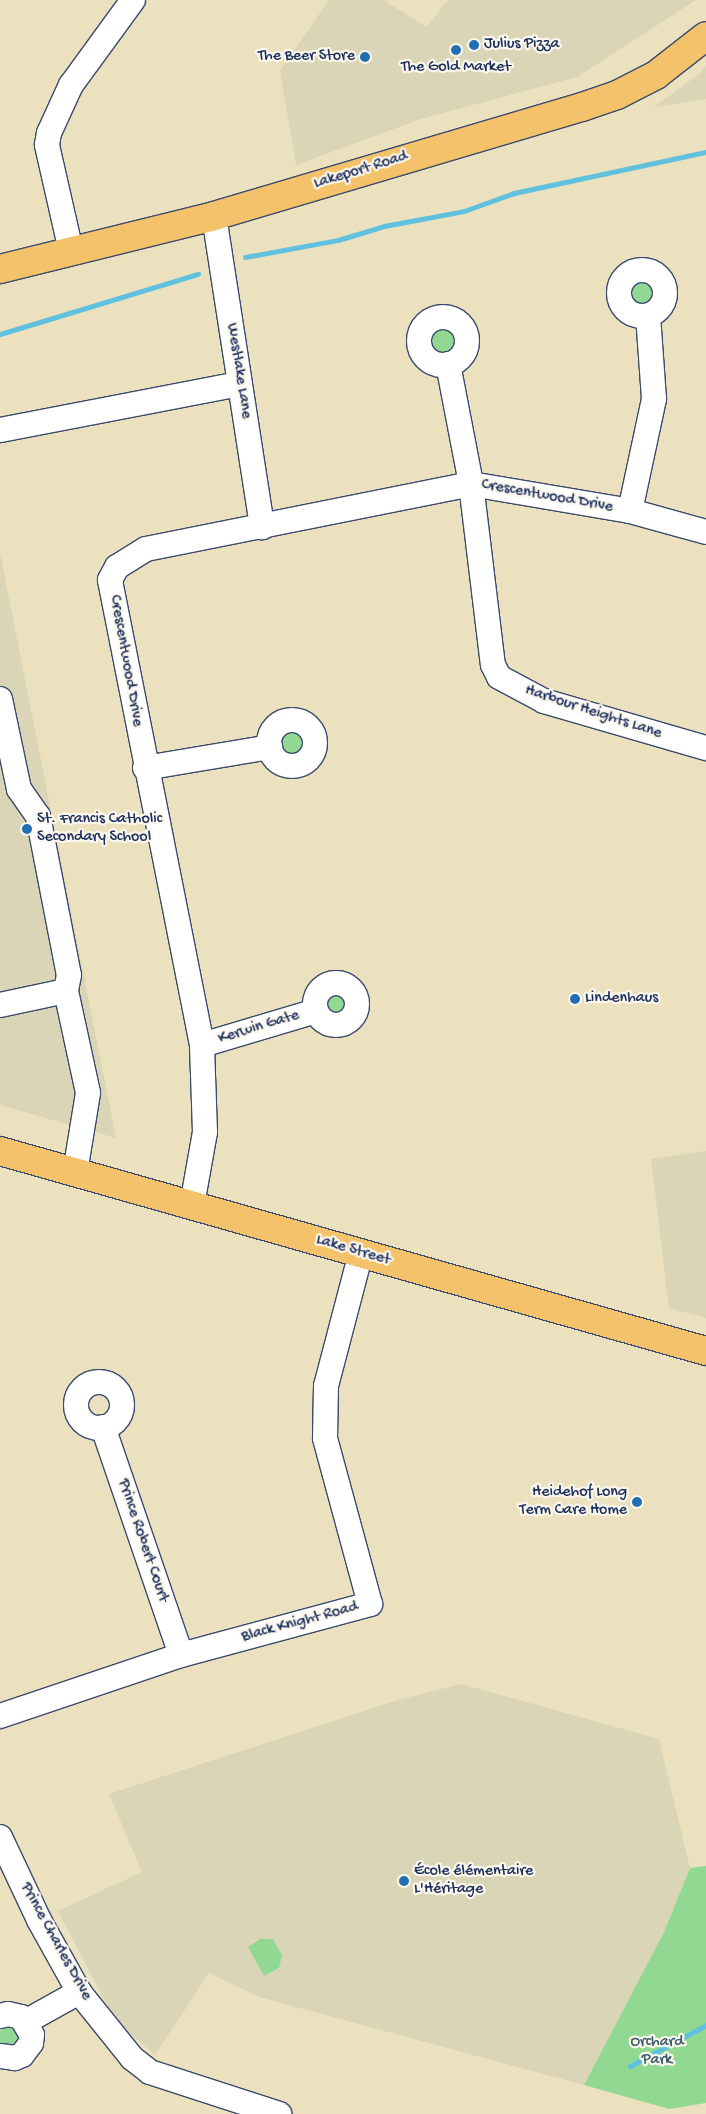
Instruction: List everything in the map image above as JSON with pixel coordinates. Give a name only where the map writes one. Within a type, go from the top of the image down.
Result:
[{"type":"main road","name":"Lakeport Road","points":[[0,269],[214,216],[604,100],[656,75],[706,36]]},
{"type":"main road","name":"Lake Street","points":[[0,1151],[706,1351]]},
{"type":"street","points":[[70,251],[47,145],[49,133],[71,85],[133,0]]},
{"type":"street","name":"Westlake Lane","points":[[214,216],[262,527]]},
{"type":"street","points":[[630,512],[654,399],[648,316]]},
{"type":"street","name":"Harbour Heights Lane","points":[[448,364],[470,484],[493,665],[499,678],[544,700],[706,748]]},
{"type":"street","points":[[0,430],[240,384]]},
{"type":"street","name":"Crescentwood Drive","points":[[192,1205],[205,1132],[202,1045],[145,768],[110,580],[117,567],[146,549],[470,484],[630,512],[706,532]]},
{"type":"street","points":[[0,699],[9,785],[38,816],[69,975],[66,991],[88,1093],[75,1172]]},
{"type":"street","points":[[145,768],[270,747]]},
{"type":"street","points":[[0,1005],[66,991]]},
{"type":"street","name":"Kerwin Gate","points":[[202,1045],[316,1011]]},
{"type":"street","name":"Black Knight Road","points":[[0,1716],[181,1655],[370,1604],[325,1438],[326,1386],[361,1254]]},
{"type":"street","name":"Prince Robert Court","points":[[103,1427],[181,1655]]},
{"type":"street","name":"Prince Charles Drive","points":[[0,1837],[39,1920],[79,1992],[132,2058],[150,2072],[279,2114]]},
{"type":"street","points":[[26,2021],[79,1992]]},
{"type":"street","points":[[0,2016],[15,2014],[26,2021],[32,2035],[28,2050],[15,2058],[0,2056]]},
{"type":"shaded area","points":[[329,0],[383,0],[427,27],[448,0],[696,0],[577,77],[421,119],[296,165],[280,71]]},
{"type":"shaded area","points":[[706,66],[706,99],[654,107],[699,74]]},
{"type":"shaded area","name":"St. Francis Catholic Secondary School","points":[[0,553],[116,1138],[0,1105]]},
{"type":"shaded area","points":[[706,1151],[706,1318],[669,1308],[651,1159]]},
{"type":"shaded area","name":"École élémentaire L'Héritage","points":[[461,1684],[659,1739],[690,1868],[664,1932],[584,2085],[259,1997],[209,1973],[155,2055],[115,2020],[58,1911],[142,1872],[109,1794],[398,1700]]},
{"type":"green space","points":[[642,279],[652,283],[656,293],[652,303],[642,307],[632,303],[628,293],[632,283]]},
{"type":"green space","points":[[444,325],[455,329],[459,340],[455,351],[444,355],[433,351],[429,340],[433,329]]},
{"type":"green space","points":[[292,730],[301,734],[305,743],[301,752],[292,756],[283,752],[279,743],[283,734]]},
{"type":"green space","points":[[332,992],[340,992],[347,999],[347,1007],[340,1014],[332,1014],[325,1007],[325,999]]},
{"type":"green space","name":"Orchard Park","points":[[706,1866],[706,2103],[669,2109],[584,2085],[664,1932],[690,1868]]},
{"type":"green space","points":[[260,1939],[273,1939],[282,1955],[279,1968],[264,1976],[248,1947]]},
{"type":"green space","points":[[1,2025],[21,2027],[19,2046],[0,2044]]},
{"type":"waterway","points":[[245,257],[338,240],[384,226],[464,211],[514,193],[706,152]]},
{"type":"waterway","points":[[0,334],[198,274]]},
{"type":"waterway","points":[[630,2066],[706,2025]]},
{"type":"place","name":"Julius Pizza","points":[[474,45]]},
{"type":"place","name":"The Gold Market","points":[[456,50]]},
{"type":"place","name":"The Beer Store","points":[[365,57]]},
{"type":"place","name":"St. Francis Catholic Secondary School","points":[[27,829]]},
{"type":"place","name":"Lindenhaus","points":[[575,999]]},
{"type":"place","name":"Heidehof Long Term Care Home","points":[[637,1502]]},
{"type":"place","name":"École élémentaire L'Héritage","points":[[404,1881]]}]
